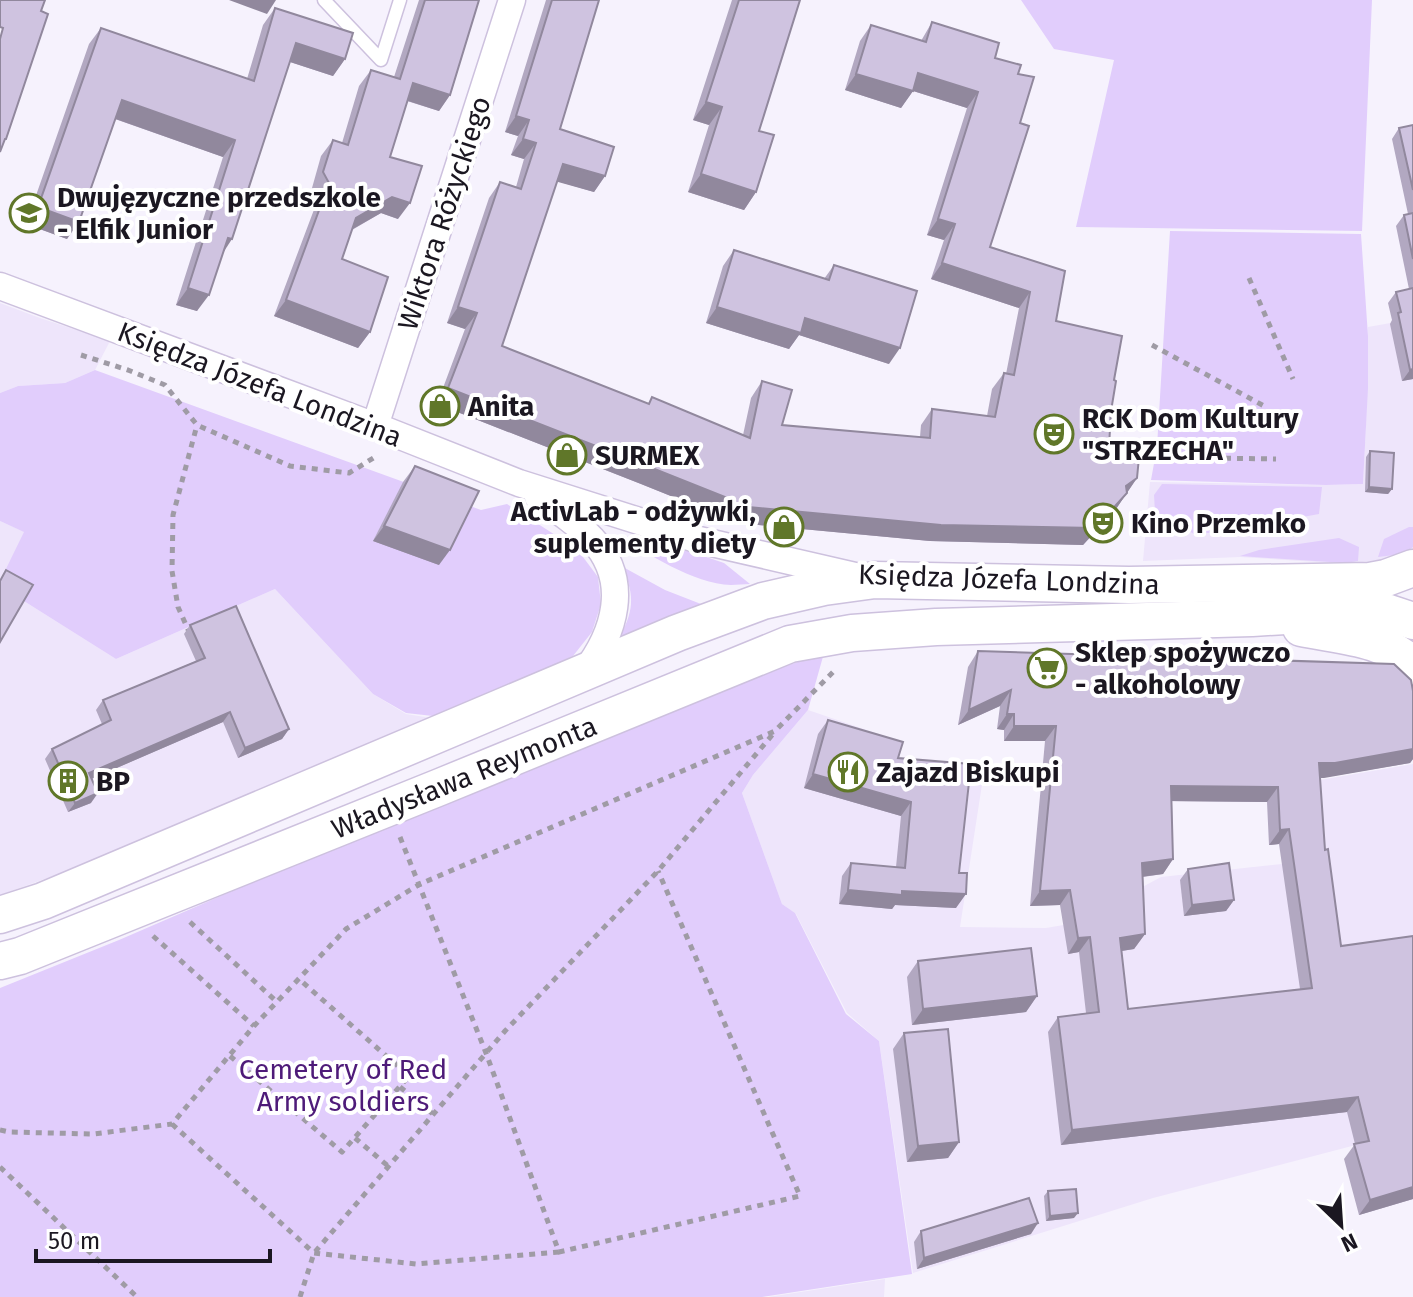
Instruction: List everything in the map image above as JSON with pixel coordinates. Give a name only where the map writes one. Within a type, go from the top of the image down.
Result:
[{"type":"main road","name":"Księdza Józefa Londzina","points":[[875,580],[1129,585],[1354,581],[1386,578],[1413,568]]},
{"type":"main road","name":"Władysława Reymonta","points":[[0,915],[43,901],[677,633],[763,601],[824,587],[875,580]]},
{"type":"main road","points":[[1252,618],[1370,611],[1413,621]]},
{"type":"main road","name":"Księdza Józefa Londzina","points":[[936,627],[1252,618]]},
{"type":"main road","points":[[1252,618],[1370,642],[1388,648],[1413,666]]},
{"type":"main road","name":"Władysława Reymonta","points":[[0,961],[20,956],[790,644],[852,633],[936,627]]},
{"type":"street","name":"Wiktora Różyckiego","points":[[375,426],[512,0]]},
{"type":"street","name":"Księdza Józefa Londzina","points":[[0,286],[519,483],[699,540],[875,580]]},
{"type":"street","name":"Księdza Józefa Londzina","points":[[519,483],[582,530],[601,550],[612,572],[615,592],[613,615],[604,642],[583,674]]},
{"type":"lane","points":[[324,0],[381,60],[400,0]]},
{"type":"path","points":[[1249,278],[1293,379]]},
{"type":"path","points":[[1152,345],[1266,407]]},
{"type":"path","points":[[81,355],[165,385],[197,425],[290,466],[349,473],[379,454]]},
{"type":"path","points":[[194,644],[178,607],[172,571],[173,515],[197,425]]},
{"type":"path","points":[[1141,457],[1276,459]]},
{"type":"path","points":[[300,1297],[314,1253],[388,1166],[505,1031],[658,871],[775,731],[835,670]]},
{"type":"path","points":[[0,1130],[93,1134],[172,1124],[254,1026],[346,929],[420,884],[775,731]]},
{"type":"path","points":[[398,831],[486,1053],[559,1252]]},
{"type":"path","points":[[172,1124],[314,1253],[416,1264],[559,1252],[800,1196],[658,871]]},
{"type":"path","points":[[190,922],[277,1002]]},
{"type":"path","points":[[152,935],[254,1026]]},
{"type":"path","points":[[230,1056],[342,1152],[355,1138],[409,1076],[299,979]]},
{"type":"path","points":[[400,1087],[433,1114]]},
{"type":"path","points":[[355,1138],[388,1166]]},
{"type":"path","points":[[0,1167],[137,1297]]},
{"type":"shaded area","points":[[0,303],[110,341],[95,370],[65,383],[18,386],[0,393]]},
{"type":"shaded area","points":[[1413,319],[1413,550],[1403,557],[1346,564],[1240,557],[1143,561],[1150,482],[1363,484],[1368,327]]},
{"type":"shaded area","points":[[0,521],[25,532],[0,581]]},
{"type":"shaded area","points":[[0,586],[116,659],[275,589],[373,694],[406,714],[431,718],[78,867],[0,895]]},
{"type":"shaded area","points":[[808,710],[896,740],[897,756],[983,778],[960,927],[1046,928],[1133,913],[1133,892],[1161,877],[1319,860],[1314,781],[1413,764],[1413,1130],[1153,1198],[913,1273],[879,1041],[847,1013],[796,914],[782,904],[742,793],[753,775]]},
{"type":"shaded area","points":[[885,1279],[884,1297],[768,1297]]},
{"type":"green space","points":[[1021,0],[1372,0],[1362,231],[1076,227],[1114,60],[1054,49]]},
{"type":"green space","points":[[1170,231],[1361,234],[1368,336],[1363,484],[1151,480],[1157,447]]},
{"type":"green space","points":[[95,370],[481,510],[507,504],[577,549],[598,577],[601,604],[592,632],[573,656],[433,716],[406,713],[373,694],[275,589],[116,659],[0,586],[24,532],[0,521],[0,393],[18,386],[65,383]]},
{"type":"green space","points":[[1162,484],[1322,487],[1319,514],[1194,534],[1155,512],[1154,495]]},
{"type":"green space","points":[[1413,527],[1413,547],[1403,554],[1378,557],[1384,539]]},
{"type":"green space","points":[[616,535],[656,540],[724,563],[750,584],[731,585],[702,579],[671,566]]},
{"type":"green space","points":[[1339,538],[1359,547],[1358,561],[1345,563],[1240,556],[1259,550]]},
{"type":"green space","points":[[623,567],[665,590],[701,604],[618,640],[631,604],[630,587]]},
{"type":"green space","name":"Cemetery of Red Army soldiers","points":[[824,653],[808,710],[753,775],[742,793],[782,904],[795,913],[846,1014],[879,1041],[912,1274],[762,1297],[0,1297],[0,988],[705,694]]},
{"type":"building","points":[[0,0],[45,0],[41,11],[48,14],[0,152],[0,39],[3,28],[0,27]]},
{"type":"building","points":[[425,0],[479,0],[450,95],[413,83],[390,157],[422,166],[410,203],[392,197],[356,218],[342,259],[388,277],[370,332],[286,300],[329,183],[323,172],[333,140],[348,145],[371,70],[400,79]]},
{"type":"building","points":[[552,0],[599,0],[560,129],[614,147],[605,176],[563,164],[502,346],[649,404],[652,397],[750,438],[762,381],[792,390],[782,425],[930,438],[932,409],[995,417],[1004,373],[1014,375],[1030,292],[942,263],[955,224],[938,219],[978,92],[918,73],[913,91],[856,74],[871,25],[926,42],[932,22],[999,43],[995,58],[1021,65],[1018,74],[1034,77],[1020,123],[1029,126],[990,247],[1065,271],[1056,321],[1122,336],[1114,380],[1109,447],[1140,447],[1137,478],[1126,486],[1127,493],[1095,528],[941,525],[738,506],[730,499],[448,388],[477,313],[458,307],[500,182],[521,189],[536,143],[523,139],[529,120],[516,116]]},
{"type":"building","points":[[739,0],[800,0],[759,131],[774,135],[756,192],[701,174],[722,107],[706,102]]},
{"type":"building","points":[[275,8],[353,33],[345,59],[296,43],[232,239],[228,238],[209,295],[188,288],[235,140],[122,100],[79,222],[38,207],[101,28],[254,81]]},
{"type":"building","points":[[1413,125],[1413,190],[1399,128]]},
{"type":"building","points":[[1413,213],[1413,259],[1404,215]]},
{"type":"building","points":[[734,250],[829,280],[834,265],[917,291],[900,348],[805,318],[801,333],[717,307]]},
{"type":"building","points":[[1413,288],[1413,369],[1410,370],[1396,292]]},
{"type":"building","points":[[1370,451],[1394,453],[1392,489],[1369,487]]},
{"type":"building","points":[[415,466],[479,491],[450,550],[384,526]]},
{"type":"building","points":[[6,570],[33,585],[0,642],[0,581]]},
{"type":"building","points":[[236,606],[289,729],[245,748],[230,712],[89,773],[98,793],[75,803],[52,749],[111,720],[103,700],[205,658],[190,625]]},
{"type":"building","points":[[978,651],[1394,664],[1411,680],[1413,749],[1319,763],[1325,850],[1328,849],[1341,946],[1413,936],[1413,1187],[1370,1200],[1354,1144],[1369,1141],[1358,1097],[1072,1130],[1058,1017],[1099,1012],[1090,937],[1078,938],[1070,890],[1040,891],[1056,726],[1014,726],[1014,714],[1007,714],[1011,690],[969,710]],"holes":[[[1171,786],[1278,787],[1280,830],[1289,829],[1312,988],[1128,1009],[1120,938],[1145,934],[1142,863],[1173,859]]]},
{"type":"building","points":[[828,720],[903,742],[898,758],[971,764],[959,873],[967,873],[966,894],[902,891],[902,895],[848,890],[851,863],[905,868],[911,802],[813,774]]},
{"type":"building","points":[[1229,863],[1234,900],[1192,905],[1188,869]]},
{"type":"building","points":[[1031,948],[1037,996],[923,1009],[918,961]]},
{"type":"building","points":[[948,1029],[959,1142],[918,1146],[904,1033]]},
{"type":"building","points":[[1076,1189],[1078,1213],[1050,1216],[1048,1191]]},
{"type":"building","points":[[1029,1198],[1038,1223],[924,1258],[921,1231]]},
{"type":"place","name":"Dwujęzyczne przedszkole - Elfik Junior","points":[[29,213]]},
{"type":"place","name":"Anita","points":[[440,406]]},
{"type":"place","name":"RCK Dom Kultury \"STRZECHA\"","points":[[1054,434]]},
{"type":"place","name":"SURMEX","points":[[567,455]]},
{"type":"place","name":"Kino Przemko","points":[[1103,523]]},
{"type":"place","name":"ActivLab - odżywki, suplementy diety","points":[[784,527]]},
{"type":"place","name":"Sklep spożywczo - alkoholowy","points":[[1047,668]]},
{"type":"place","name":"Zajazd Biskupi","points":[[848,772]]},
{"type":"place","name":"BP","points":[[68,781]]}]
